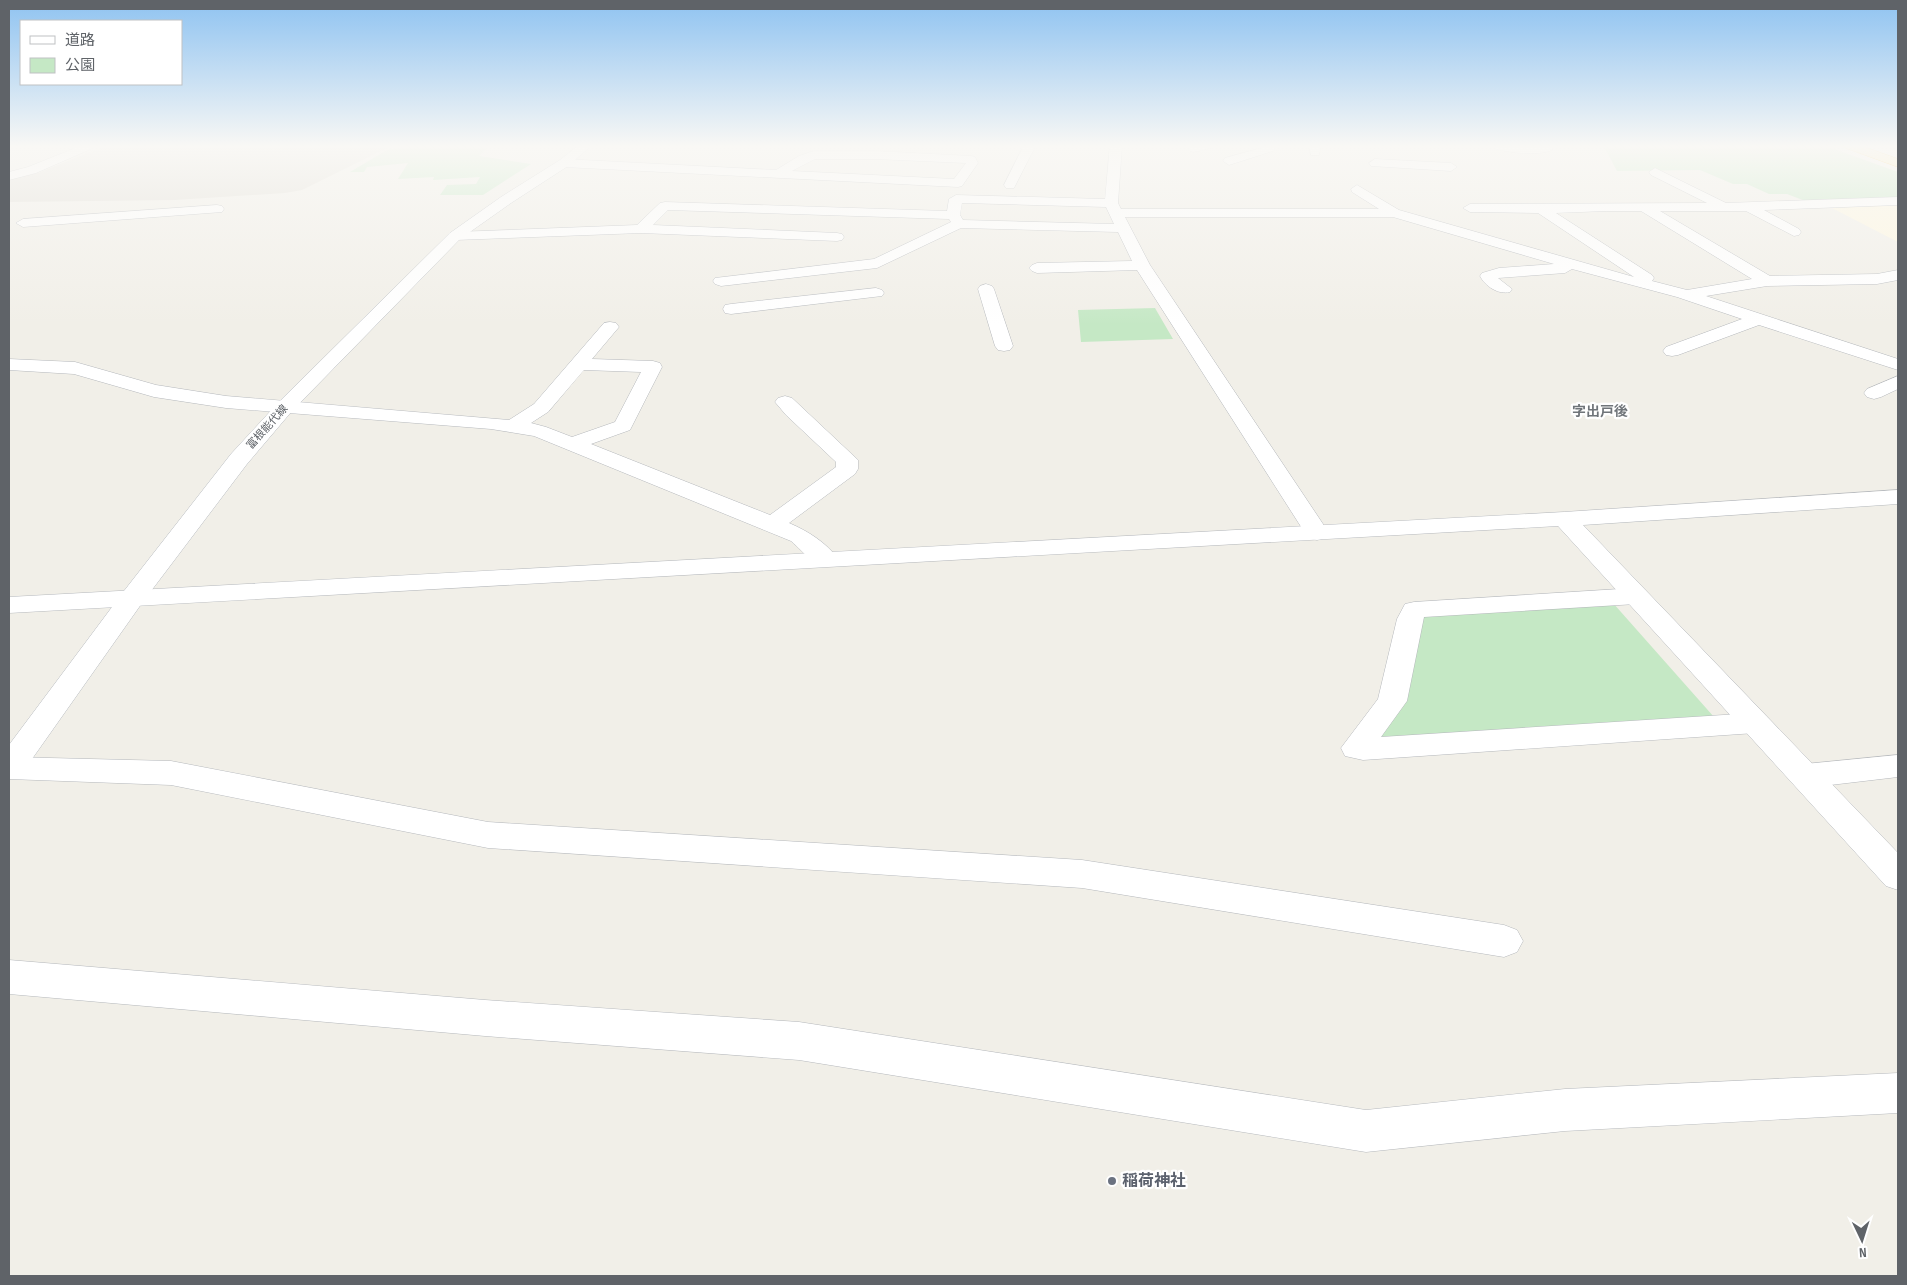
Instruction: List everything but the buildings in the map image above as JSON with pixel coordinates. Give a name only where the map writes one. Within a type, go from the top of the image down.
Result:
[{"type":"street","name":"富根能代線","points":[[13,756],[239,459],[285,407],[455,236],[499,205]]},
{"type":"street","points":[[956,205],[956,220]]},
{"type":"street","points":[[1016,205],[1117,215]]},
{"type":"street","points":[[1117,205],[1117,215],[1142,265],[1317,533]]},
{"type":"street","points":[[1382,205],[1394,213]]},
{"type":"street","points":[[1721,205],[1725,207]]},
{"type":"street","points":[[1470,208],[1541,209],[1799,205]]},
{"type":"street","points":[[641,229],[665,206],[956,220],[1117,215],[1394,213],[1674,292],[1898,365]]},
{"type":"street","points":[[1748,207],[1794,232]]},
{"type":"street","points":[[1645,208],[1767,281]]},
{"type":"street","points":[[23,223],[217,209]]},
{"type":"street","points":[[1541,209],[1674,292],[1696,294],[1767,281],[1877,279],[1898,275]]},
{"type":"street","points":[[721,281],[877,263],[956,220]]},
{"type":"street","points":[[455,236],[641,229],[837,238]]},
{"type":"street","points":[[1037,268],[1142,265]]},
{"type":"street","points":[[1504,289],[1490,280],[1488,276],[1499,273],[1581,267]]},
{"type":"street","points":[[986,289],[1004,346]]},
{"type":"street","points":[[731,309],[876,293]]},
{"type":"street","points":[[1672,351],[1759,319]]},
{"type":"street","points":[[512,427],[541,408],[610,327]]},
{"type":"street","points":[[572,444],[623,426],[653,368],[579,364]]},
{"type":"street","points":[[9,365],[75,368],[154,391],[226,402],[539,431],[800,536],[827,560]]},
{"type":"street","points":[[1874,393],[1898,382]]},
{"type":"street","points":[[772,525],[847,469],[847,460],[792,411],[786,402]]},
{"type":"street","points":[[9,605],[1564,520],[1898,497]]},
{"type":"street","points":[[1564,520],[1898,876]]},
{"type":"street","points":[[1636,596],[1414,610],[1410,619],[1392,701],[1359,748],[1755,723]]},
{"type":"street","points":[[13,756],[172,773],[488,835],[1082,874],[1504,941]]},
{"type":"street","points":[[1805,776],[1898,766]]},
{"type":"street","points":[[9,977],[485,1018],[799,1041],[1366,1131],[1565,1110],[1898,1093]]},
{"type":"shaded area","points":[[1898,205],[1898,242],[1832,208]]},
{"type":"green space","points":[[1155,308],[1173,339],[1081,342],[1078,310]]},
{"type":"green space","points":[[1613,603],[1714,717],[1384,742],[1376,734],[1421,614]]},
{"type":"place","name":"稲荷神社","points":[[1112,1181]]},
{"type":"district","name":"字出戸後","points":[[1600,411]]}]
